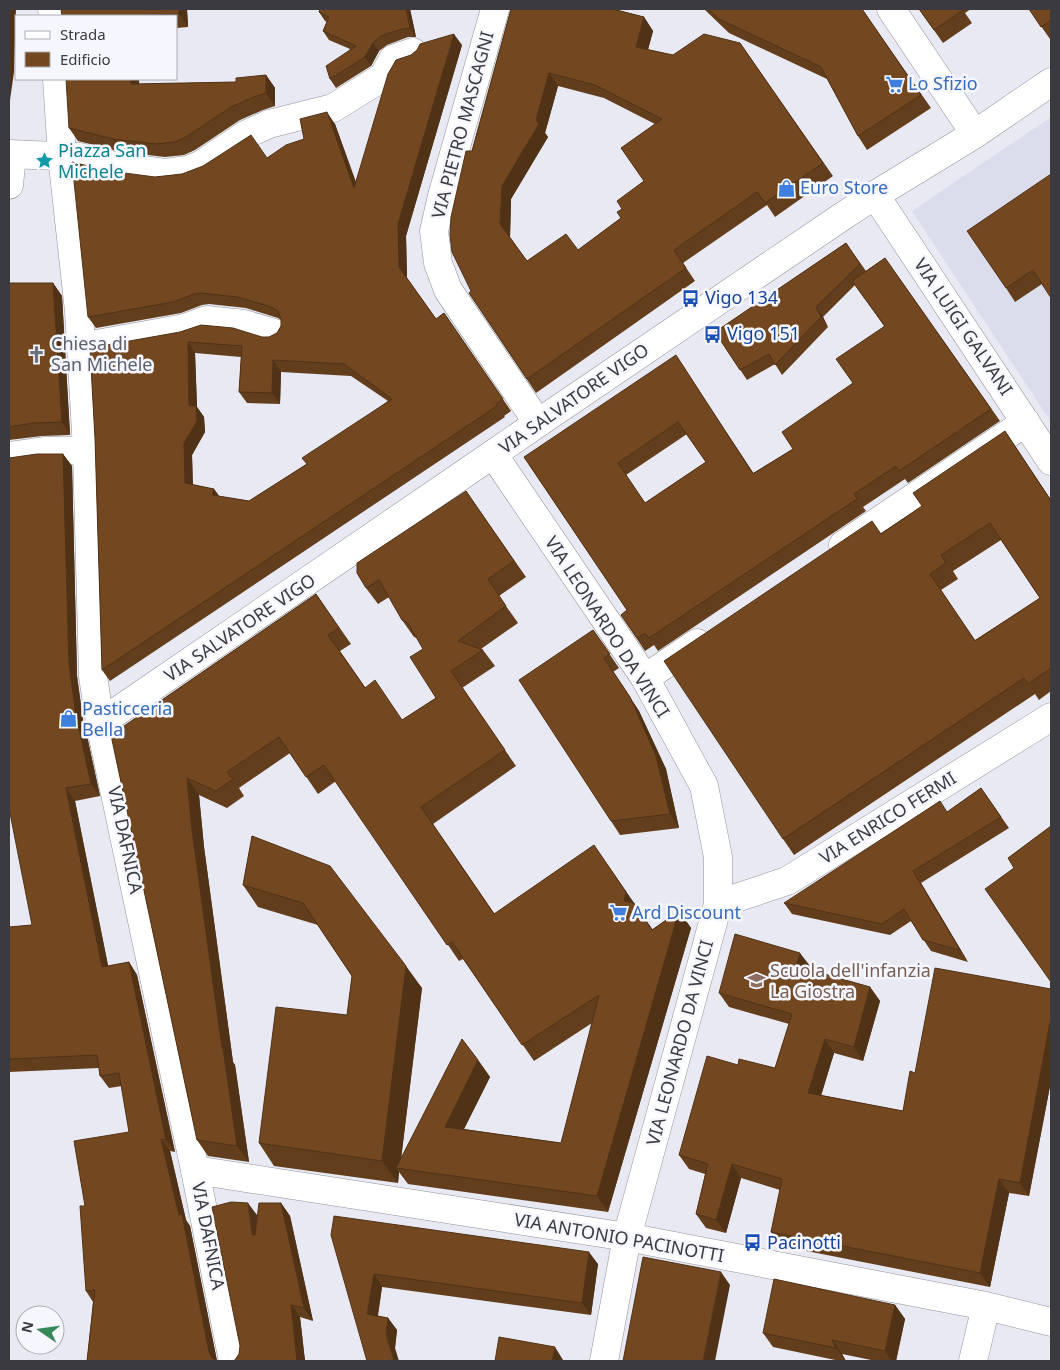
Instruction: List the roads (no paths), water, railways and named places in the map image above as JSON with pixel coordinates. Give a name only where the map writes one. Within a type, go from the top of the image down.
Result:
[{"type":"street","name":"VIA PIETRO MASCAGNI","points":[[495,9],[442,196],[434,231],[438,263],[448,290],[538,422]]},
{"type":"street","points":[[891,9],[975,134]]},
{"type":"street","points":[[9,185],[11,154],[71,156],[119,167],[165,173],[188,170],[202,164],[247,134],[269,124],[333,108],[383,77],[393,59],[413,52]]},
{"type":"street","name":"VIA DAFNICA","points":[[57,80],[71,156],[87,450],[93,676],[100,723],[234,1361]]},
{"type":"street","name":"VIA SALVATORE VIGO","points":[[100,723],[538,422],[875,195],[975,134],[1051,82]]},
{"type":"street","name":"VIA LUIGI GALVANI","points":[[875,195],[1051,461]]},
{"type":"street","points":[[80,347],[185,328],[207,320],[244,324],[274,333]]},
{"type":"street","points":[[823,558],[1026,422]]},
{"type":"street","points":[[9,456],[44,451],[87,450]]},
{"type":"street","name":"VIA LEONARDO DA VINCI","points":[[493,454],[645,678],[704,786],[718,857],[718,904],[627,1237],[604,1361]]},
{"type":"street","points":[[645,678],[717,629]]},
{"type":"street","name":"VIA ENRICO FERMI","points":[[718,904],[787,881],[1051,717]]},
{"type":"street","name":"VIA ANTONIO PACINOTTI","points":[[195,1170],[627,1237],[986,1306],[1051,1322]]},
{"type":"street","points":[[973,1361],[986,1306]]},
{"type":"place","name":"Lo Sfizio","points":[[894,84]]},
{"type":"place","name":"Piazza San Michele","points":[[44,161]]},
{"type":"place","name":"Euro Store","points":[[786,188]]},
{"type":"place","name":"Vigo 134","points":[[691,298]]},
{"type":"place","name":"Vigo 151","points":[[713,334]]},
{"type":"place","name":"Chiesa di San Michele","points":[[37,354]]},
{"type":"place","name":"Pasticceria Bella","points":[[68,719]]},
{"type":"place","name":"Ard Discount","points":[[618,913]]},
{"type":"place","name":"Scuola dell'infanzia La Giostra","points":[[756,981]]},
{"type":"place","name":"Pacinotti","points":[[753,1243]]}]
